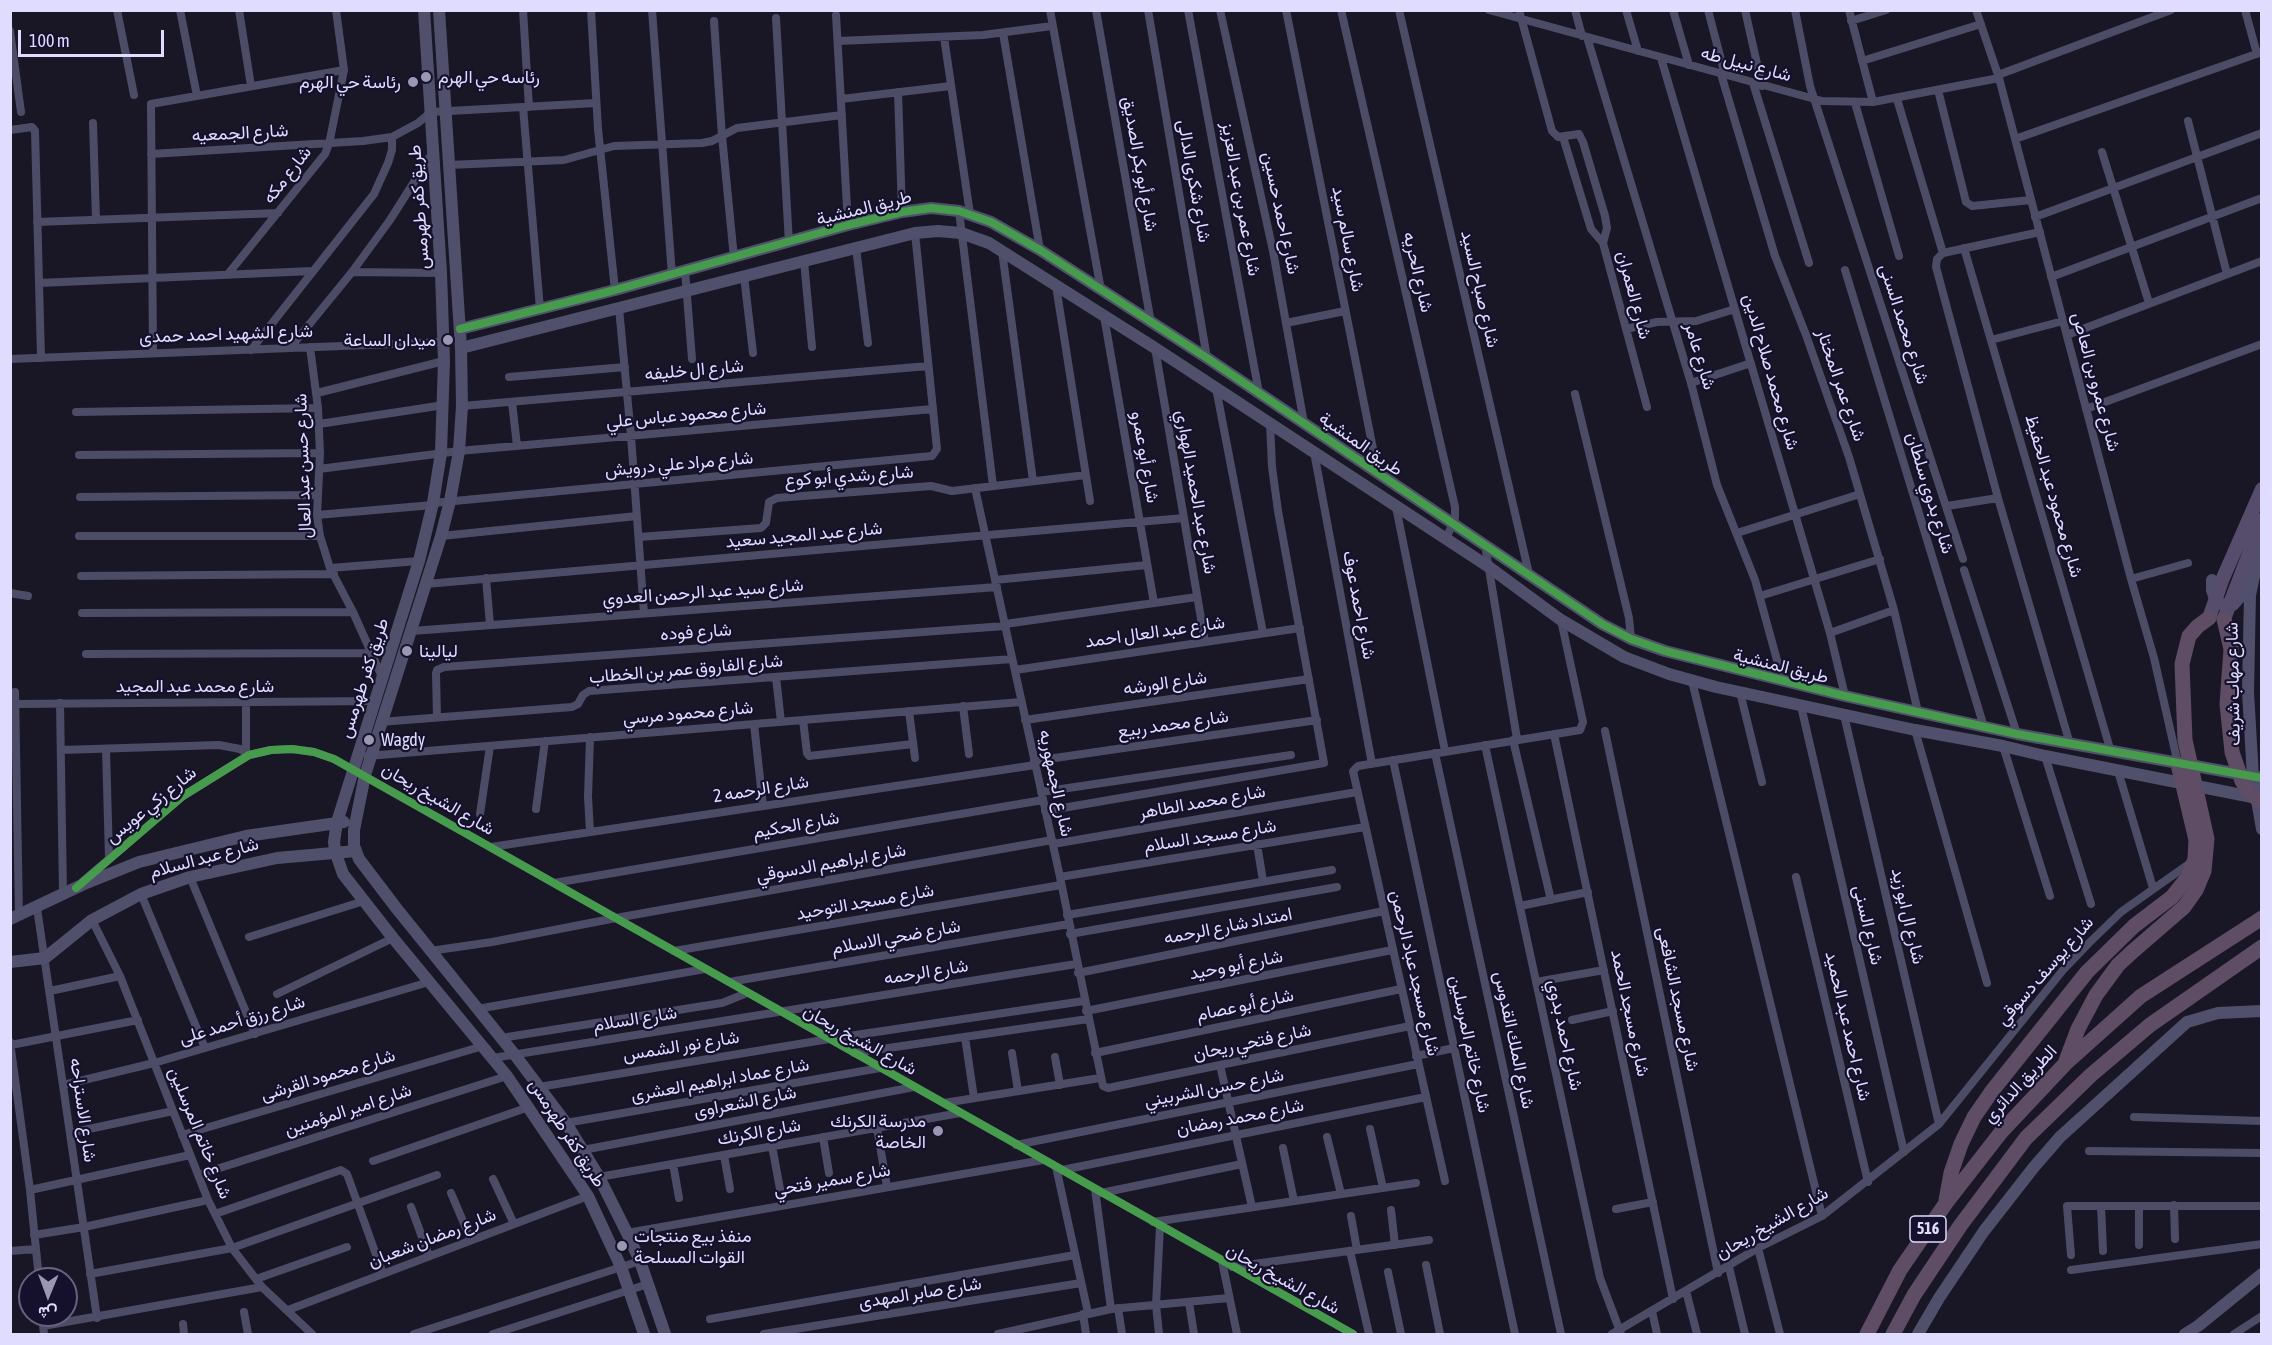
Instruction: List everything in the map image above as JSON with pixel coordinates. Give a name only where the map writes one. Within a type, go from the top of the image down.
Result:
[{"type":"highway","points":[[2065,1064],[2078,1029],[2096,995],[2118,965],[2184,907],[2196,890],[2204,871],[2207,839],[2185,740],[2182,664],[2189,636],[2198,626],[2216,619],[2231,649],[2227,704],[2232,752],[2242,781],[2249,792],[2260,800]]},
{"type":"highway","points":[[1946,1203],[1951,1173],[1960,1144],[1974,1117],[1992,1091],[2086,972],[2134,926],[2178,891],[2188,877],[2195,859],[2195,831],[2178,764]]},
{"type":"highway","name":"الطريق الدائري","points":[[1867,1335],[1900,1270],[1946,1203],[2002,1131],[2065,1064],[2141,996],[2262,918]]},
{"type":"highway","name":"516","points":[[1893,1335],[1914,1295],[1960,1226],[2026,1138],[2135,1037],[2213,979],[2262,947]]},
{"type":"main road","points":[[2216,619],[2223,578],[2262,489]]},
{"type":"main road","points":[[2216,619],[2262,520]]},
{"type":"street","points":[[117,10],[135,95]]},
{"type":"street","points":[[180,10],[197,96]]},
{"type":"street","points":[[238,10],[251,86]]},
{"type":"street","name":"شارع مكه","points":[[228,274],[325,154],[344,70],[336,10]]},
{"type":"street","name":"طريق كفر طهرمس","points":[[424,10],[444,342],[441,453],[433,504],[419,561],[376,701],[371,756],[365,775],[353,839],[356,851],[372,875],[430,951],[515,1055],[566,1123],[583,1150],[640,1261],[665,1335]]},
{"type":"street","name":"طريق كفر طهرمس","points":[[439,10],[461,348],[462,406],[459,451],[441,536],[412,631],[356,763],[337,822],[335,852],[344,874],[364,901],[507,1076],[588,1196],[621,1267],[644,1335]]},
{"type":"street","points":[[523,10],[528,161],[540,309]]},
{"type":"street","points":[[591,10],[596,103],[615,290]]},
{"type":"street","points":[[652,10],[672,275]]},
{"type":"street","points":[[1050,10],[1101,290]]},
{"type":"street","name":"شارع أبو بكر الصديق","points":[[1096,10],[1151,323]]},
{"type":"street","name":"شارع شكرى الدالى","points":[[1148,10],[1207,358]]},
{"type":"street","name":"شارع عمر بن عبد العزيز","points":[[1188,10],[1259,393]]},
{"type":"street","name":"شارع احمد حسين","points":[[1220,10],[1273,251],[1304,423]]},
{"type":"street","name":"شارع سالم سيد","points":[[1286,10],[1378,475]]},
{"type":"street","name":"شارع الحريه","points":[[1341,10],[1455,507],[1455,518],[1446,539]]},
{"type":"street","name":"شارع صباح السيد","points":[[1399,10],[1529,574]]},
{"type":"street","name":"شارع نبيل طه","points":[[1489,10],[1762,86],[1833,102],[1855,103],[1897,99],[1998,76],[2171,10]]},
{"type":"street","name":"شارع العمران","points":[[1519,10],[1552,130],[1558,137],[1575,134],[1581,138],[1607,223],[1603,243],[1647,406]]},
{"type":"street","points":[[1575,10],[1585,37]]},
{"type":"street","points":[[1626,10],[1638,51]]},
{"type":"street","points":[[1673,10],[1689,65]]},
{"type":"street","name":"شارع عمر المختار","points":[[1708,10],[1723,75],[1775,256],[1806,335],[1880,559],[1918,712]]},
{"type":"street","points":[[1745,10],[1762,86]]},
{"type":"street","name":"شارع محمد السنى","points":[[1794,10],[1809,86],[1963,559]]},
{"type":"street","points":[[1849,10],[1873,102]]},
{"type":"street","points":[[1851,21],[1886,10]]},
{"type":"street","name":"شارع عمرو بن العاص","points":[[1976,10],[1998,76],[2040,232],[2154,658],[2178,764]]},
{"type":"street","points":[[2015,139],[2259,53],[2245,10]]},
{"type":"street","points":[[836,15],[848,225]]},
{"type":"street","points":[[776,18],[789,243]]},
{"type":"street","points":[[714,21],[734,258]]},
{"type":"street","points":[[1862,61],[1981,24]]},
{"type":"street","points":[[838,41],[944,37],[1052,27]]},
{"type":"street","points":[[10,31],[21,112]]},
{"type":"street","points":[[1003,33],[1040,250]]},
{"type":"street","points":[[944,37],[964,213],[961,233],[993,486]]},
{"type":"street","name":"شارع عامر","points":[[1585,37],[1691,383],[1717,485],[1760,596],[1783,682]]},
{"type":"street","name":"شارع محمد صلاح الدين","points":[[1661,58],[1830,633],[1845,696]]},
{"type":"street","points":[[153,353],[151,104],[344,70]]},
{"type":"street","points":[[1752,83],[1809,263]]},
{"type":"street","points":[[841,99],[951,86]]},
{"type":"street","points":[[1938,90],[1966,202],[1972,206],[2031,200]]},
{"type":"street","points":[[898,92],[902,212]]},
{"type":"street","points":[[1897,99],[1943,253]]},
{"type":"street","points":[[431,112],[596,103]]},
{"type":"street","points":[[1855,103],[1899,256]]},
{"type":"street","name":"شارع الجمعيه","points":[[151,154],[329,144],[392,137],[418,123],[431,112]]},
{"type":"street","points":[[449,165],[571,159],[614,146],[707,142],[737,128],[842,115]]},
{"type":"street","points":[[2188,121],[2227,274]]},
{"type":"street","points":[[93,123],[96,220]]},
{"type":"street","points":[[10,130],[30,127],[35,131],[41,358]]},
{"type":"street","points":[[2035,216],[2262,133]]},
{"type":"street","points":[[251,350],[374,194],[388,163],[392,150],[392,137]]},
{"type":"street","points":[[1563,137],[1591,228],[1603,243]]},
{"type":"street","points":[[290,348],[352,272],[390,220],[434,152]]},
{"type":"street","points":[[2102,152],[2149,303]]},
{"type":"street","points":[[2051,278],[2262,198]]},
{"type":"street","name":"طريق المنشية","points":[[460,329],[685,272],[848,225],[902,212],[931,208],[964,213],[1001,228],[1040,250],[1207,358],[1602,624],[1631,639],[1665,651],[1783,682],[1984,727],[2257,778]]},
{"type":"street","points":[[37,222],[278,213]]},
{"type":"street","name":"طريق المنشية","points":[[461,348],[915,233],[938,231],[961,233],[982,240],[1002,251],[1155,348],[1489,567],[1561,620],[1624,657],[1692,681],[1844,716],[2002,746],[2260,800]]},
{"type":"street","points":[[2040,232],[1943,253],[1937,259],[1936,267],[1998,498],[2070,744]]},
{"type":"street","points":[[915,233],[933,409]]},
{"type":"street","points":[[856,248],[868,343]]},
{"type":"street","name":"شارع محمود عبد الحفيظ","points":[[1964,248],[2111,752]]},
{"type":"street","points":[[1002,251],[1033,482]]},
{"type":"street","points":[[804,261],[812,347]]},
{"type":"street","points":[[2067,335],[2262,261]]},
{"type":"street","name":"شارع بدوي سلطان","points":[[1845,270],[1984,727]]},
{"type":"street","points":[[39,283],[312,271]]},
{"type":"street","points":[[352,272],[441,273]]},
{"type":"street","points":[[685,272],[692,358]]},
{"type":"street","points":[[744,276],[753,353]]},
{"type":"street","points":[[1056,286],[1090,501]]},
{"type":"street","points":[[619,308],[644,613]]},
{"type":"street","points":[[1626,329],[1649,323],[1696,321],[1735,309]]},
{"type":"street","points":[[1286,323],[1345,311]]},
{"type":"street","name":"شارع أبو عمرو","points":[[1104,316],[1154,603]]},
{"type":"street","points":[[1991,340],[2063,321]]},
{"type":"street","name":"شارع الشهيد احمد حمدى","points":[[10,359],[444,342]]},
{"type":"street","points":[[2086,409],[2262,344]]},
{"type":"street","name":"شارع حسن عبد العال","points":[[310,347],[319,424],[317,515],[320,536],[332,571],[383,680]]},
{"type":"street","name":"شارع عبد الحميد الهواري","points":[[1155,348],[1205,642]]},
{"type":"street","points":[[317,393],[444,362]]},
{"type":"street","points":[[1691,383],[1751,363]]},
{"type":"street","name":"شارع ال خليفه","points":[[462,406],[928,366]]},
{"type":"street","points":[[509,377],[625,367]]},
{"type":"street","points":[[1216,388],[1263,633]]},
{"type":"street","points":[[1575,394],[1629,618],[1631,639],[1624,657]]},
{"type":"street","points":[[512,402],[517,446]]},
{"type":"street","points":[[319,424],[444,405]]},
{"type":"street","points":[[76,412],[318,408]]},
{"type":"street","name":"شارع محمود عباس علي","points":[[319,469],[459,451],[933,409]]},
{"type":"street","name":"شارع مراد علي درويش","points":[[317,515],[928,457],[934,455],[937,449],[933,409]]},
{"type":"street","points":[[1045,811],[1321,765],[1325,761],[1274,489],[1270,423]]},
{"type":"street","name":"شارع احمد عوف","points":[[1314,452],[1372,764]]},
{"type":"street","points":[[79,455],[320,453]]},
{"type":"street","points":[[975,488],[1086,475]]},
{"type":"street","name":"شارع رشدي أبو كوع","points":[[639,537],[761,528],[766,523],[769,502],[777,498],[931,486],[952,491],[975,488]]},
{"type":"street","name":"شارع الجمهوريه","points":[[975,488],[1101,1081]]},
{"type":"street","points":[[1737,533],[1860,494]]},
{"type":"street","points":[[80,497],[318,495]]},
{"type":"street","points":[[1947,506],[1998,498]]},
{"type":"street","points":[[1396,507],[1445,751]]},
{"type":"street","points":[[441,536],[637,516]]},
{"type":"street","name":"شارع عبد المجيد سعيد","points":[[426,584],[1184,518]]},
{"type":"street","points":[[79,536],[320,536]]},
{"type":"street","name":"شارع مهاب شريف","points":[[2262,538],[2250,596],[2248,692],[2262,829]]},
{"type":"street","points":[[1485,545],[1515,740],[1551,900]]},
{"type":"street","points":[[1760,596],[1880,559]]},
{"type":"street","points":[[81,576],[332,571],[419,561]]},
{"type":"street","points":[[2131,579],[2188,563]]},
{"type":"street","name":"شارع سيد عبد الرحمن العدوي","points":[[412,631],[996,584],[1147,565]]},
{"type":"street","points":[[1965,570],[2017,734]]},
{"type":"street","points":[[2212,580],[2216,602],[2233,604],[2241,596],[2253,575]]},
{"type":"street","points":[[486,578],[490,625]]},
{"type":"street","points":[[10,593],[28,596]]},
{"type":"street","points":[[1005,625],[1197,597]]},
{"type":"street","points":[[1830,633],[1894,610]]},
{"type":"street","points":[[82,613],[353,612]]},
{"type":"street","points":[[1372,764],[1580,730],[1583,722],[1561,620]]},
{"type":"street","name":"شارع فوده","points":[[437,717],[436,673],[444,667],[1005,625]]},
{"type":"street","name":"شارع عبد العال احمد","points":[[1014,670],[1300,628]]},
{"type":"street","points":[[86,654],[372,653]]},
{"type":"street","name":"شارع الفاروق عمر بن الخطاب","points":[[375,722],[572,707],[589,692],[1012,659]]},
{"type":"street","points":[[776,677],[781,722]]},
{"type":"street","name":"شارع الورشه","points":[[1025,720],[1310,679]]},
{"type":"street","points":[[1692,681],[1822,1216]]},
{"type":"street","points":[[15,692],[15,917],[119,869],[154,858],[246,836],[356,821]]},
{"type":"street","points":[[1740,692],[1762,782]]},
{"type":"street","name":"شارع محمد عبد المجيد","points":[[15,704],[376,701]]},
{"type":"street","points":[[61,750],[219,745],[230,746],[248,754],[246,702]]},
{"type":"street","name":"شارع محمود مرسي","points":[[356,763],[371,756],[1021,702]]},
{"type":"street","points":[[60,704],[63,894]]},
{"type":"street","points":[[963,706],[969,754]]},
{"type":"street","name":"شارع السنى","points":[[1801,706],[1904,1152]]},
{"type":"street","points":[[909,711],[915,758]]},
{"type":"street","name":"شارع ال ابو زيد","points":[[1844,716],[1940,1124]]},
{"type":"street","points":[[803,720],[809,756],[913,744]]},
{"type":"street","name":"شارع محمد ربيع","points":[[1035,763],[1317,720]]},
{"type":"street","points":[[754,724],[763,806]]},
{"type":"street","points":[[1915,730],[1987,983]]},
{"type":"street","name":"شارع مسجد الشافعى","points":[[1605,731],[1718,1273]]},
{"type":"street","name":"شارع مسجد الحمد","points":[[1554,734],[1673,1299]]},
{"type":"street","points":[[590,737],[588,797],[590,832]]},
{"type":"street","points":[[536,808],[544,741]]},
{"type":"street","name":"شارع احمد بدوي","points":[[1485,745],[1600,1278],[1617,1333]]},
{"type":"street","points":[[480,814],[490,746]]},
{"type":"street","points":[[2002,746],[2049,896]]},
{"type":"street","points":[[106,749],[109,858]]},
{"type":"street","name":"شارع زكي عويس","points":[[76,888],[183,796],[248,754],[292,749],[356,763]]},
{"type":"street","name":"شارع الملك القدوس","points":[[1435,753],[1560,1335]]},
{"type":"street","name":"شارع الحكيم","points":[[554,883],[1042,796],[1291,755]]},
{"type":"street","points":[[2045,756],[2091,904]]},
{"type":"street","name":"شارع خاتم المرسلين","points":[[1393,760],[1515,1335]]},
{"type":"street","name":"شارع الشيخ ريحان","points":[[356,763],[365,775],[1222,1261],[1338,1330],[1353,1335]]},
{"type":"street","name":"شارع الرحمه 2","points":[[491,847],[1035,763]]},
{"type":"street","name":"شارع مسجد عباد الرحمن","points":[[1372,764],[1355,767],[1353,773],[1445,1180]]},
{"type":"street","points":[[2118,771],[2153,888]]},
{"type":"street","name":"شارع محمد الطاهر","points":[[1052,842],[1357,792]]},
{"type":"street","name":"شارع مسجد السلام","points":[[1060,881],[1365,826]]},
{"type":"street","name":"شارع ابراهيم الدسوقي","points":[[430,951],[492,942],[616,918],[1052,842]]},
{"type":"street","points":[[1257,844],[1263,881]]},
{"type":"street","name":"شارع عبد السلام","points":[[45,958],[92,920],[141,894],[190,877],[257,861],[356,851]]},
{"type":"street","name":"شارع يوسف دسوقي","points":[[1940,1124],[2063,970],[2104,927],[2153,888],[2195,859]]},
{"type":"street","name":"شارع ضحي الاسلام","points":[[729,982],[1332,870]]},
{"type":"street","points":[[190,877],[255,1034]]},
{"type":"street","name":"شارع احمد عبد الحميد","points":[[1796,877],[1868,1182]]},
{"type":"street","name":"شارع مسجد التوحيد","points":[[674,951],[1060,881]]},
{"type":"street","points":[[1070,934],[1337,887]]},
{"type":"street","points":[[1520,906],[1588,892]]},
{"type":"street","points":[[141,894],[205,1048]]},
{"type":"street","points":[[249,937],[364,901]]},
{"type":"street","name":"شارع الاستراحه","points":[[37,908],[97,1318]]},
{"type":"street","name":"امتداد شارع الرحمه","points":[[1077,969],[1384,911]]},
{"type":"street","name":"شارع خاتم المرسلين","points":[[92,920],[120,976],[208,1200],[232,1248],[262,1287],[312,1335]]},
{"type":"street","points":[[277,994],[393,938]]},
{"type":"street","name":"شارع أبو وحيد","points":[[854,1053],[965,1037],[1087,1015],[1392,950]]},
{"type":"street","points":[[10,962],[45,958]]},
{"type":"street","points":[[477,1009],[705,969]]},
{"type":"street","name":"شارع الرحمه","points":[[782,1012],[1077,969]]},
{"type":"street","points":[[1536,982],[1604,970]]},
{"type":"street","points":[[50,991],[120,976]]},
{"type":"street","name":"شارع رزق أحمد على","points":[[63,1085],[154,1064],[429,982]]},
{"type":"street","name":"شارع أبو عصام","points":[[1095,1053],[1401,989]]},
{"type":"street","points":[[501,1038],[722,1003],[747,993]]},
{"type":"street","name":"شارع نور الشمس","points":[[539,1087],[829,1039],[1084,1001]]},
{"type":"street","points":[[1572,1020],[1613,1011]]},
{"type":"street","points":[[1918,1334],[1984,1231],[2060,1137],[2187,1022],[2218,1013],[2262,1011]]},
{"type":"street","name":"شارع السلام","points":[[493,1058],[782,1012]]},
{"type":"street","points":[[38,1267],[11,1044],[138,1020]]},
{"type":"street","name":"شارع فتحي ريحان","points":[[943,1103],[1101,1081],[1108,1088],[1410,1026]]},
{"type":"street","points":[[965,1037],[974,1098]]},
{"type":"street","name":"شارع محمود القرشى","points":[[182,1135],[483,1046]]},
{"type":"street","name":"شارع حسن الشربيني","points":[[1016,1145],[1228,1102],[1417,1060],[1454,1048]]},
{"type":"street","points":[[1012,1053],[1018,1092]]},
{"type":"street","points":[[1055,1056],[1060,1085]]},
{"type":"street","points":[[1220,1065],[1252,1207]]},
{"type":"street","name":"شارع عماد ابراهيم العشرى","points":[[566,1123],[880,1068]]},
{"type":"street","name":"شارع امير المؤمنين","points":[[198,1175],[507,1076]]},
{"type":"street","name":"شارع الشعراوى","points":[[583,1150],[914,1087]]},
{"type":"street","name":"شارع محمد رمضان","points":[[1059,1169],[1426,1097]]},
{"type":"street","points":[[373,1161],[529,1107]]},
{"type":"street","points":[[70,1132],[173,1111]]},
{"type":"street","name":"شارع الكرنك","points":[[598,1177],[961,1113]]},
{"type":"street","points":[[2134,1117],[2262,1121]]},
{"type":"street","name":"شارع الشيخ ريحان","points":[[1617,1333],[1758,1248],[1822,1216],[1940,1124]]},
{"type":"street","points":[[877,1128],[887,1187]]},
{"type":"street","points":[[1370,1129],[1383,1188]]},
{"type":"street","points":[[823,1137],[829,1173]]},
{"type":"street","points":[[1327,1137],[1341,1194]]},
{"type":"street","points":[[772,1146],[783,1205]]},
{"type":"street","points":[[1283,1148],[1294,1201]]},
{"type":"street","points":[[2089,1151],[2262,1153]]},
{"type":"street","points":[[30,1190],[190,1155]]},
{"type":"street","points":[[724,1155],[730,1189]]},
{"type":"street","name":"شارع سمير فتحي","points":[[627,1233],[1043,1160]]},
{"type":"street","points":[[673,1164],[679,1198]]},
{"type":"street","points":[[1122,1335],[1114,1308],[1098,1191],[1242,1164]]},
{"type":"street","points":[[1059,1169],[1081,1283],[1086,1335]]},
{"type":"street","points":[[215,1214],[341,1170],[347,1174],[383,1274]]},
{"type":"street","points":[[90,1274],[232,1248],[437,1175]]},
{"type":"street","points":[[493,1179],[514,1224]]},
{"type":"street","points":[[1159,1335],[1156,1305],[1157,1224],[1252,1207],[1416,1183]]},
{"type":"street","points":[[452,1193],[471,1240]]},
{"type":"street","name":"شارع رمضان شعبان","points":[[288,1310],[588,1196]]},
{"type":"street","points":[[34,1235],[84,1227],[208,1200]]},
{"type":"street","points":[[1617,1209],[1653,1202]]},
{"type":"street","points":[[2174,1205],[2175,1239]]},
{"type":"street","points":[[2071,1255],[2067,1206],[2262,1206]]},
{"type":"street","points":[[2102,1206],[2103,1251]]},
{"type":"street","points":[[2139,1206],[2139,1245]]},
{"type":"street","points":[[411,1207],[429,1256]]},
{"type":"street","points":[[1390,1210],[1395,1245]]},
{"type":"street","points":[[1351,1216],[1353,1250],[1369,1335]]},
{"type":"street","points":[[1232,1267],[1429,1240]]},
{"type":"street","points":[[2071,1270],[2262,1244]]},
{"type":"street","points":[[256,1279],[347,1247]]},
{"type":"street","points":[[1758,1248],[1780,1335]]},
{"type":"street","points":[[10,1251],[36,1249]]},
{"type":"street","points":[[710,1318],[1075,1255]]},
{"type":"street","points":[[414,1335],[640,1261]]},
{"type":"street","points":[[1222,1261],[1237,1335]]},
{"type":"street","points":[[1426,1264],[1440,1335]]},
{"type":"street","points":[[1729,1267],[1745,1335]]},
{"type":"street","points":[[1388,1272],[1401,1335]]},
{"type":"street","points":[[2185,1335],[2262,1274]]},
{"type":"street","name":"شارع صابر المهدى","points":[[764,1335],[1081,1283]]},
{"type":"street","points":[[493,1335],[648,1284]]},
{"type":"street","points":[[44,1330],[262,1287]]},
{"type":"street","points":[[1686,1291],[1697,1335]]},
{"type":"street","points":[[998,1335],[1040,1330],[1085,1313],[1114,1308],[1229,1298]]},
{"type":"street","points":[[1189,1302],[1194,1335]]},
{"type":"street","points":[[1652,1311],[1657,1335]]},
{"type":"street","points":[[244,1312],[248,1335]]},
{"type":"street","points":[[2238,1333],[2262,1316]]},
{"type":"street","points":[[183,1324],[184,1335]]},
{"type":"cycle path","points":[[460,329],[615,290],[902,212],[931,208],[959,211],[991,222],[1040,250],[1207,358],[1602,624],[1631,639],[1665,651],[1845,696],[2017,734],[2262,778]]},
{"type":"cycle path","points":[[76,888],[183,796],[249,755],[271,750],[292,749],[314,752],[334,759],[1353,1334]]},
{"type":"place","name":"رئاسه حي الهرم","points":[[426,77]]},
{"type":"place","name":"رئاسة حي الهرم","points":[[413,82]]},
{"type":"place","name":"ميدان الساعة","points":[[448,340]]},
{"type":"place","name":"ليالينا","points":[[407,651]]},
{"type":"place","name":"Wagdy","points":[[369,740]]},
{"type":"place","name":"مدرسة الكرنك الخاصة","points":[[938,1131]]},
{"type":"place","name":"منفذ بيع منتجات القوات المسلحة","points":[[622,1246]]}]
